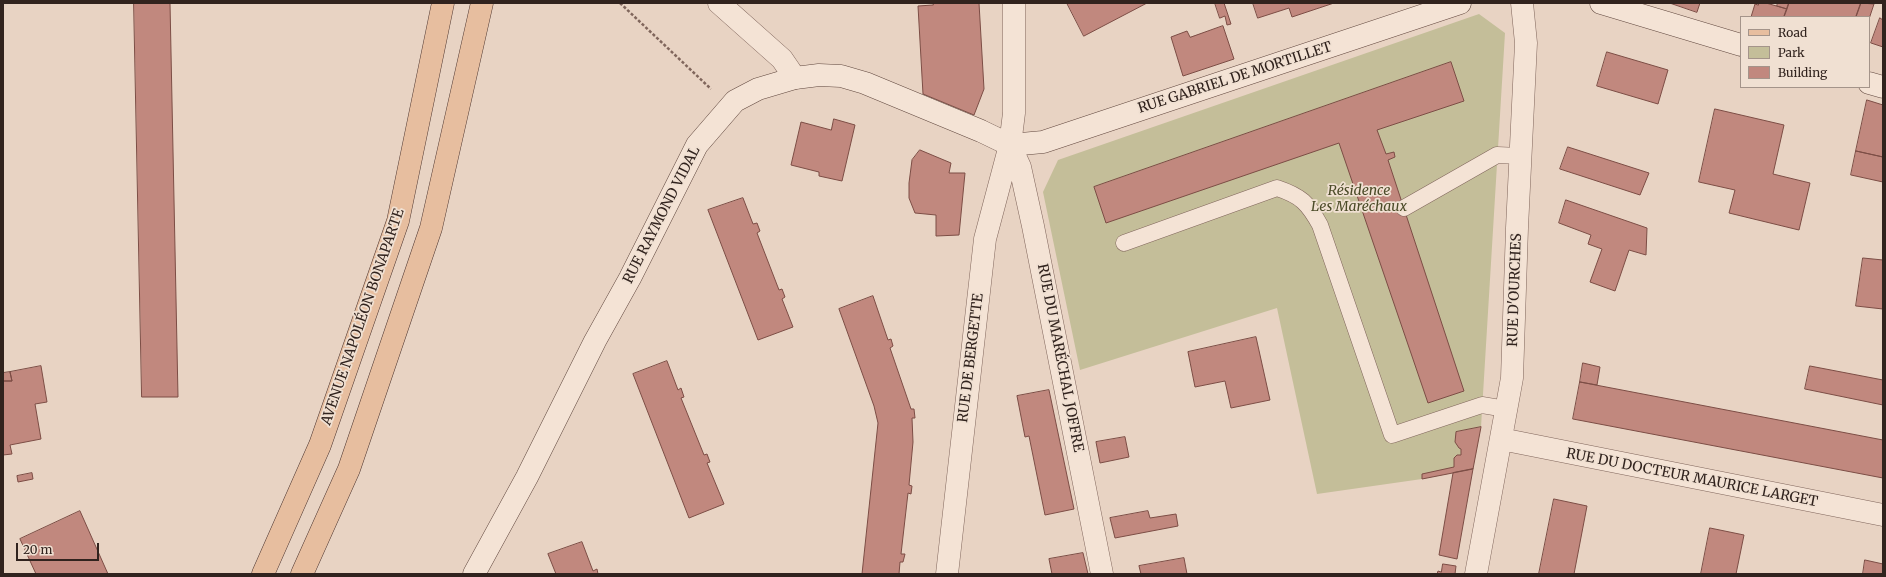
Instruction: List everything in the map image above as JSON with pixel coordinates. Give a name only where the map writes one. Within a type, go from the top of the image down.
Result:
[{"type":"main road","name":"AVENUE NAPOLÉON BONAPARTE","points":[[263,574],[320,445],[398,221],[443,3]]},
{"type":"main road","points":[[302,574],[349,469],[431,228],[482,3]]},
{"type":"street","points":[[719,3],[782,59],[795,78]]},
{"type":"street","name":"RUE DE BERGETTE","points":[[946,574],[985,239],[1010,144],[1014,113],[1014,3]]},
{"type":"street","name":"RUE GABRIEL DE MORTILLET","points":[[1010,144],[1044,142],[1460,3]]},
{"type":"street","name":"RUE D'OURCHES","points":[[1476,574],[1512,378],[1520,156],[1526,43],[1522,3]]},
{"type":"street","points":[[1600,3],[1740,45]]},
{"type":"street","name":"RUE RAYMOND VIDAL","points":[[474,574],[527,477],[595,341],[630,278],[697,145],[729,106],[735,101],[758,89],[795,78],[819,75],[841,76],[865,83],[1010,144]]},
{"type":"street","points":[[1870,83],[1883,87]]},
{"type":"street","name":"RUE DU MARÉCHAL JOFFRE","points":[[1010,144],[1020,167],[1030,211],[1102,574]]},
{"type":"street","name":"RUE DU DOCTEUR MAURICE LARGET","points":[[1501,439],[1883,515]]},
{"type":"lane","points":[[1404,208],[1497,155],[1520,156]]},
{"type":"lane","points":[[1124,244],[1277,188],[1291,192],[1310,206],[1320,225],[1392,435],[1482,405],[1506,409]]},
{"type":"path","points":[[620,3],[729,106]]},
{"type":"green space","name":"Résidence Les Maréchaux","points":[[1479,14],[1505,33],[1481,427],[1473,469],[1422,479],[1317,494],[1277,308],[1080,370],[1043,192],[1058,160]]},
{"type":"building","points":[[134,3],[170,3],[178,397],[142,397]]},
{"type":"building","points":[[933,3],[979,3],[984,89],[974,115],[923,94],[918,6],[933,5]]},
{"type":"building","points":[[1067,3],[1147,3],[1084,36]]},
{"type":"building","points":[[1215,3],[1224,3],[1231,24],[1227,25],[1225,16],[1220,18]]},
{"type":"building","points":[[1253,3],[1334,3],[1292,17],[1289,8],[1258,18]]},
{"type":"building","points":[[1670,3],[1700,3],[1697,12]]},
{"type":"building","points":[[1759,3],[1766,3],[1787,9],[1784,16],[1751,16],[1755,4],[1758,5]]},
{"type":"building","points":[[1778,3],[1789,3],[1787,9],[1777,6]]},
{"type":"building","points":[[1789,3],[1861,3],[1856,16],[1784,16]]},
{"type":"building","points":[[1861,3],[1874,4],[1870,16],[1856,16]]},
{"type":"building","points":[[1880,18],[1883,20],[1883,47],[1871,43]]},
{"type":"building","points":[[1223,26],[1234,59],[1183,76],[1171,37],[1187,31],[1190,37]]},
{"type":"building","points":[[1607,52],[1668,70],[1658,104],[1597,86]]},
{"type":"building","points":[[1451,62],[1464,101],[1377,130],[1386,154],[1394,152],[1395,157],[1388,160],[1464,391],[1428,403],[1339,143],[1106,223],[1094,187]]},
{"type":"building","points":[[1867,100],[1883,105],[1883,157],[1856,151]]},
{"type":"building","points":[[1715,109],[1784,125],[1773,174],[1810,183],[1799,230],[1729,213],[1735,190],[1699,182]]},
{"type":"building","points":[[834,119],[855,125],[842,181],[819,176],[819,172],[791,165],[801,122],[831,130]]},
{"type":"building","points":[[1568,147],[1649,173],[1640,195],[1560,169]]},
{"type":"building","points":[[920,150],[951,163],[949,173],[965,173],[959,235],[936,236],[936,215],[915,213],[909,198],[909,183],[912,160]]},
{"type":"building","points":[[1856,151],[1883,157],[1883,182],[1851,175]]},
{"type":"building","points":[[743,198],[753,224],[757,223],[760,231],[757,233],[779,290],[782,289],[785,297],[782,299],[793,327],[758,340],[708,210]]},
{"type":"building","points":[[1566,200],[1647,228],[1646,255],[1629,250],[1615,291],[1590,282],[1602,249],[1588,244],[1591,235],[1559,223]]},
{"type":"building","points":[[1863,258],[1883,260],[1883,309],[1856,306]]},
{"type":"building","points":[[873,296],[888,340],[891,339],[893,346],[890,348],[911,409],[914,409],[915,418],[912,418],[913,442],[909,485],[912,486],[911,494],[908,493],[901,554],[905,554],[903,562],[900,562],[899,574],[862,574],[878,423],[874,406],[839,309]]},
{"type":"building","points":[[1256,337],[1270,400],[1231,408],[1225,381],[1195,387],[1188,352]]},
{"type":"building","points":[[667,361],[678,390],[681,388],[684,397],[681,398],[704,455],[707,454],[710,462],[707,463],[724,504],[689,518],[633,374]]},
{"type":"building","points":[[1583,363],[1600,367],[1597,385],[1580,382]]},
{"type":"building","points":[[41,366],[47,402],[35,404],[41,439],[10,445],[12,454],[3,455],[3,381],[12,381],[10,372]]},
{"type":"building","points":[[1810,366],[1883,380],[1883,405],[1805,389]]},
{"type":"building","points":[[10,372],[12,381],[3,381],[3,373]]},
{"type":"building","points":[[1580,382],[1883,440],[1883,478],[1573,419]]},
{"type":"building","points":[[1049,390],[1074,509],[1045,515],[1029,436],[1025,437],[1017,396]]},
{"type":"building","points":[[1481,427],[1473,469],[1422,479],[1422,474],[1454,467],[1454,458],[1457,455],[1461,455],[1461,449],[1455,442],[1456,432]]},
{"type":"building","points":[[1125,437],[1129,457],[1100,463],[1096,442]]},
{"type":"building","points":[[1473,469],[1457,559],[1439,555],[1453,473]]},
{"type":"building","points":[[32,473],[33,479],[18,482],[17,476]]},
{"type":"building","points":[[1554,499],[1587,506],[1574,574],[1539,574]]},
{"type":"building","points":[[80,511],[108,574],[36,574],[20,539]]},
{"type":"building","points":[[1148,511],[1150,518],[1176,514],[1178,526],[1115,538],[1110,518]]},
{"type":"building","points":[[1710,528],[1744,535],[1736,574],[1701,574]]},
{"type":"building","points":[[582,542],[593,571],[597,569],[598,574],[556,574],[548,554]]},
{"type":"building","points":[[1083,553],[1088,574],[1052,574],[1049,559]]},
{"type":"building","points":[[1184,558],[1187,574],[1141,574],[1139,566]]},
{"type":"building","points":[[1865,560],[1883,564],[1883,574],[1863,574]]},
{"type":"building","points":[[1443,564],[1456,566],[1455,574],[1437,574],[1438,571],[1441,572]]}]
